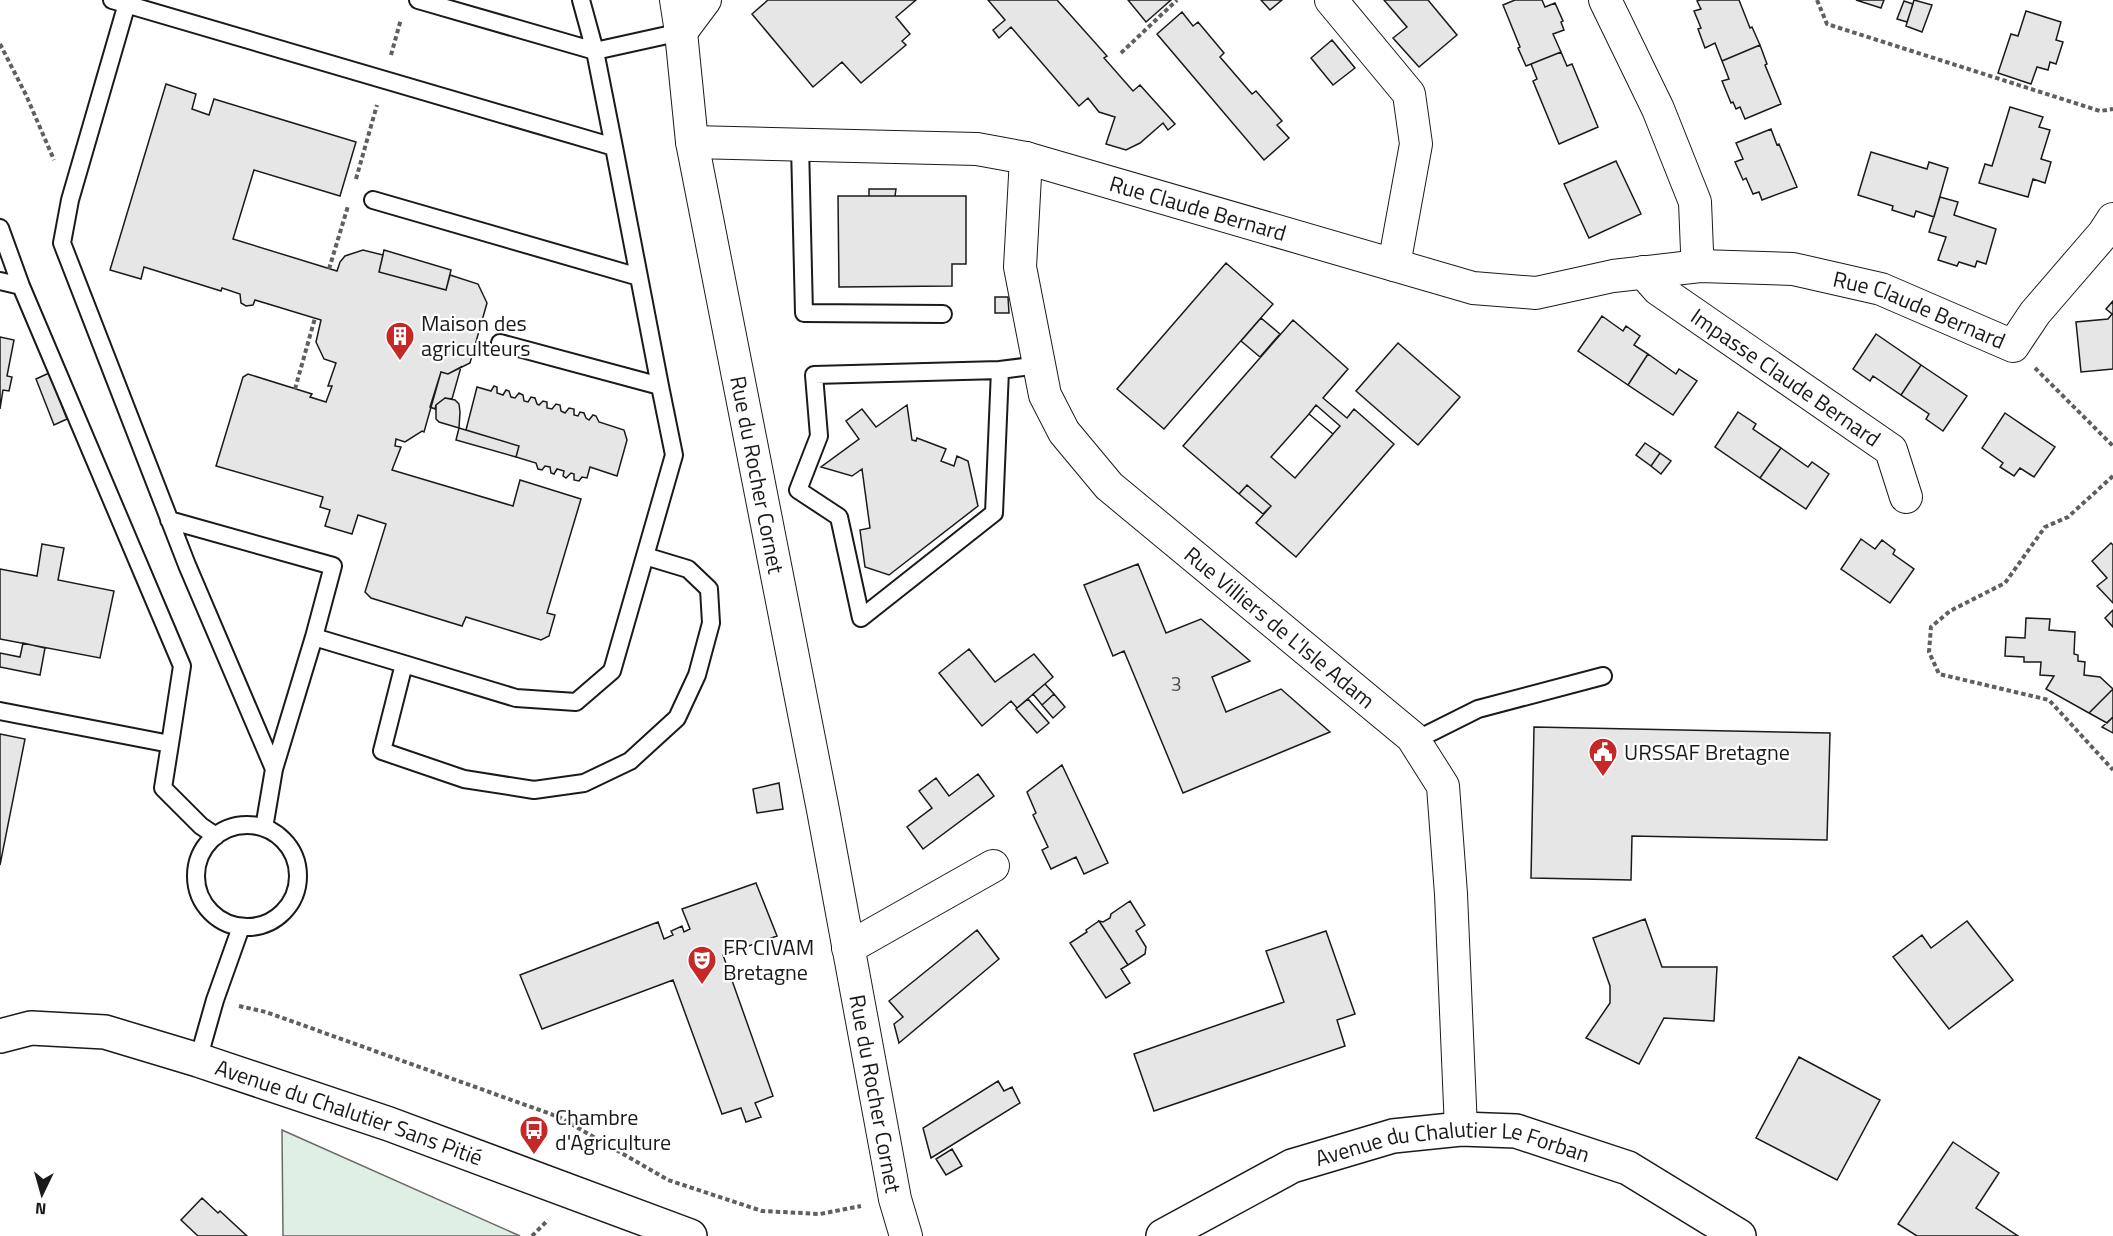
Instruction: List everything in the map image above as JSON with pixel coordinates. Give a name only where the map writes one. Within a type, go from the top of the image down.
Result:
[{"type":"street","name":"Rue du Rocher Cornet","points":[[676,0],[692,142],[820,798],[895,1199],[906,1236]]},
{"type":"street","points":[[681,32],[705,0]]},
{"type":"street","points":[[1331,0],[1409,94],[1416,144],[1394,266]]},
{"type":"street","points":[[1605,0],[1658,110],[1695,202],[1697,251],[1700,266]]},
{"type":"street","name":"Rue Claude Bernard","points":[[692,142],[978,149],[1026,158],[1473,288],[1536,293],[1613,276],[1700,266],[1793,268],[1881,289],[2013,346],[2035,313],[2104,233],[2113,219]]},
{"type":"street","name":"Rue Villiers de L'Isle Adam","points":[[1026,158],[1020,267],[1045,395],[1064,432],[1109,486],[1412,737],[1443,786],[1451,894],[1461,1129]]},
{"type":"street","name":"Impasse Claude Bernard","points":[[1643,273],[1658,289],[1891,450],[1906,497]]},
{"type":"street","points":[[848,948],[993,866]]},
{"type":"street","name":"Avenue du Chalutier Sans Pitié","points":[[0,1036],[31,1028],[105,1032],[198,1060],[389,1124],[688,1236]]},
{"type":"street","name":"Avenue du Chalutier Le Forban","points":[[1163,1236],[1292,1166],[1393,1136],[1461,1129],[1516,1131],[1628,1167],[1739,1236]]},
{"type":"lane","points":[[418,0],[595,51],[681,32]]},
{"type":"lane","points":[[314,637],[516,698],[576,702],[612,671],[674,455],[595,51],[581,0]]},
{"type":"lane","points":[[274,769],[169,520],[62,243],[70,200],[122,1],[614,147]]},
{"type":"lane","points":[[800,145],[804,313],[943,314]]},
{"type":"lane","points":[[373,200],[639,277]]},
{"type":"lane","points":[[0,228],[21,286],[182,666],[163,788],[201,826],[216,836]]},
{"type":"lane","points":[[0,281],[21,286]]},
{"type":"lane","points":[[500,343],[660,386]]},
{"type":"lane","points":[[1000,369],[994,513],[861,618],[839,517],[798,490],[819,436],[814,375],[1000,369],[1039,365]]},
{"type":"lane","points":[[169,520],[333,566],[274,769],[264,828]]},
{"type":"lane","points":[[404,664],[382,751],[464,779],[534,790],[584,783],[630,761],[677,718],[697,675],[711,623],[709,589],[688,569],[645,556]]},
{"type":"lane","points":[[1412,737],[1426,735],[1478,709],[1603,676]]},
{"type":"lane","points":[[0,711],[170,744]]},
{"type":"lane","points":[[246,826],[264,828],[277,835],[289,847],[297,863],[298,883],[292,900],[281,915],[265,925],[241,927],[231,925],[216,917],[203,901],[197,884],[198,862],[216,836],[232,828],[246,826]]},
{"type":"lane","points":[[198,1060],[214,1000],[241,927]]},
{"type":"path","points":[[1121,53],[1177,0]]},
{"type":"path","points":[[1816,0],[1827,24],[2100,111],[2113,109]]},
{"type":"path","points":[[354,183],[403,11]]},
{"type":"path","points":[[0,44],[26,95],[70,200]]},
{"type":"path","points":[[329,269],[348,205]]},
{"type":"path","points":[[295,388],[315,318]]},
{"type":"path","points":[[2013,346],[2113,446]]},
{"type":"path","points":[[2113,476],[2068,517],[2045,527],[2005,583],[1950,610],[1931,627],[1929,652],[1940,674],[2049,700],[2113,770]]},
{"type":"path","points":[[214,1000],[266,1012],[559,1117],[668,1180],[762,1211],[820,1214],[895,1199]]},
{"type":"green space","points":[[282,1130],[520,1236],[283,1236]]},
{"type":"building","points":[[768,0],[916,0],[896,17],[910,34],[902,41],[906,45],[861,83],[842,62],[813,87],[752,14]]},
{"type":"building","points":[[988,0],[1057,0],[1107,56],[1104,58],[1133,91],[1140,85],[1175,124],[1168,130],[1163,123],[1140,143],[1126,150],[1106,144],[1115,117],[1099,112],[1088,98],[1079,106],[1011,27],[999,38],[993,30],[1005,20]]},
{"type":"building","points":[[1128,0],[1171,0],[1146,22]]},
{"type":"building","points":[[1261,0],[1282,0],[1270,10]]},
{"type":"building","points":[[1384,0],[1428,0],[1457,35],[1419,67],[1393,38],[1407,27]]},
{"type":"building","points":[[1515,0],[1542,0],[1545,7],[1555,3],[1563,21],[1561,22],[1564,30],[1553,34],[1561,52],[1526,66],[1503,5]]},
{"type":"building","points":[[1739,0],[1750,28],[1752,27],[1760,45],[1722,61],[1715,43],[1705,48],[1698,29],[1701,28],[1694,11],[1701,9],[1697,1]]},
{"type":"building","points":[[1856,0],[1884,0],[1881,8]]},
{"type":"building","points":[[1914,0],[1932,5],[1922,32],[1906,26]]},
{"type":"building","points":[[1904,1],[1913,4],[1907,22],[1897,19]]},
{"type":"building","points":[[2026,11],[2061,22],[2056,40],[2063,42],[2056,64],[2050,62],[2048,70],[2037,67],[2031,84],[1998,73],[2011,34],[2018,36]]},
{"type":"building","points":[[1182,12],[1193,26],[1198,22],[1224,53],[1220,57],[1252,94],[1256,91],[1282,121],[1277,125],[1289,138],[1264,160],[1157,34]]},
{"type":"building","points":[[1332,40],[1355,68],[1333,85],[1311,58]]},
{"type":"building","points":[[1760,45],[1767,64],[1765,65],[1781,104],[1745,119],[1740,107],[1736,109],[1733,102],[1731,103],[1722,81],[1729,79],[1722,61]]},
{"type":"building","points":[[1561,52],[1567,66],[1572,64],[1598,127],[1559,144],[1533,81],[1537,79],[1531,64]]},
{"type":"building","name":"Maison des agriculteurs","points":[[166,84],[196,94],[192,109],[209,115],[214,99],[356,142],[340,196],[254,170],[233,239],[337,271],[345,256],[363,250],[383,255],[379,272],[446,290],[450,275],[478,284],[487,303],[470,363],[448,374],[441,372],[424,432],[422,431],[405,442],[396,439],[395,446],[401,447],[392,470],[513,506],[520,480],[581,499],[547,613],[555,615],[549,636],[541,640],[466,617],[462,626],[371,598],[365,592],[386,524],[358,515],[352,534],[325,526],[330,510],[320,507],[323,497],[216,466],[243,377],[248,374],[312,394],[310,397],[326,402],[332,386],[328,386],[336,363],[324,359],[316,342],[321,320],[255,300],[253,305],[246,306],[241,303],[240,294],[222,288],[221,291],[144,267],[141,279],[110,270]]},
{"type":"building","points":[[2010,107],[2043,117],[2039,127],[2050,130],[2041,159],[2051,162],[2045,183],[2033,179],[2028,197],[1979,183],[1985,164],[1992,166]]},
{"type":"building","points":[[1771,129],[1797,187],[1762,200],[1759,192],[1753,194],[1746,178],[1743,180],[1735,162],[1743,159],[1736,143]]},
{"type":"building","points":[[1871,152],[1927,169],[1929,162],[1948,168],[1934,217],[1916,211],[1914,217],[1892,210],[1893,206],[1858,195]]},
{"type":"building","points":[[1616,161],[1641,214],[1589,238],[1564,184]]},
{"type":"building","points":[[869,189],[896,189],[895,196],[869,196]]},
{"type":"building","points":[[838,196],[966,196],[966,264],[952,264],[952,286],[839,287]]},
{"type":"building","points":[[1940,197],[1958,202],[1954,215],[1996,229],[1986,264],[1977,261],[1975,267],[1959,262],[1957,266],[1938,260],[1946,237],[1929,232]]},
{"type":"building","points":[[384,250],[451,270],[446,290],[379,272]]},
{"type":"building","points":[[1226,263],[1273,304],[1164,429],[1117,389]]},
{"type":"building","points":[[995,297],[1008,297],[1009,313],[995,313]]},
{"type":"building","points":[[2113,301],[2113,369],[2081,372],[2076,322],[2108,319],[2112,314],[2106,309]]},
{"type":"building","points":[[1602,316],[1623,331],[1626,326],[1640,336],[1634,345],[1648,354],[1628,385],[1578,351]]},
{"type":"building","points":[[1261,318],[1280,334],[1260,357],[1241,341]]},
{"type":"building","points":[[1293,320],[1348,369],[1323,398],[1347,418],[1354,409],[1394,444],[1296,557],[1256,523],[1271,506],[1247,485],[1239,494],[1183,446]],"holes":[[[1309,414],[1333,434],[1295,478],[1271,457]]]},
{"type":"building","points":[[1876,334],[1921,365],[1901,395],[1873,376],[1870,381],[1853,369]]},
{"type":"building","points":[[0,337],[14,340],[7,376],[12,377],[9,391],[3,390],[0,409]]},
{"type":"building","points":[[1398,343],[1460,397],[1418,445],[1356,391]]},
{"type":"building","points":[[1648,354],[1676,374],[1679,369],[1697,381],[1673,415],[1628,385]]},
{"type":"building","points":[[1921,365],[1967,396],[1943,431],[1926,419],[1929,414],[1901,395]]},
{"type":"building","points":[[461,367],[452,399],[445,398],[436,405],[435,409],[430,407],[441,372],[448,374]]},
{"type":"building","points":[[49,373],[67,419],[54,425],[36,379]]},
{"type":"building","points":[[494,386],[497,387],[497,393],[503,395],[506,390],[509,391],[511,397],[515,398],[519,393],[523,395],[524,401],[528,402],[531,397],[535,398],[537,404],[547,402],[547,408],[552,409],[556,404],[560,405],[561,411],[565,413],[569,408],[574,409],[574,415],[584,413],[589,420],[593,415],[599,422],[624,430],[627,440],[617,476],[590,467],[587,478],[574,480],[574,474],[571,473],[566,478],[563,476],[564,471],[557,469],[554,474],[551,473],[550,467],[545,466],[542,470],[538,469],[536,463],[516,457],[519,446],[466,430],[477,387],[491,391]]},
{"type":"building","points":[[445,398],[455,400],[459,404],[459,428],[436,419],[436,405]]},
{"type":"building","points":[[907,405],[912,440],[916,441],[917,438],[946,449],[941,461],[954,466],[957,456],[968,461],[978,506],[889,575],[865,567],[860,530],[870,528],[862,469],[852,476],[821,467],[859,439],[846,421],[862,409],[876,427]]},
{"type":"building","points":[[1316,405],[1340,426],[1333,434],[1309,414]]},
{"type":"building","points":[[1738,412],[1756,424],[1753,429],[1781,448],[1760,478],[1715,447]]},
{"type":"building","points":[[2005,413],[2055,447],[2034,477],[2020,468],[2014,476],[2000,467],[2003,463],[1982,448]]},
{"type":"building","points":[[459,428],[519,446],[516,457],[456,440]]},
{"type":"building","points":[[1645,443],[1660,453],[1651,466],[1636,455]]},
{"type":"building","points":[[1781,448],[1808,467],[1812,462],[1829,474],[1806,509],[1760,478]]},
{"type":"building","points":[[1660,453],[1671,461],[1661,474],[1651,466]]},
{"type":"building","points":[[1247,485],[1271,506],[1263,514],[1239,494]]},
{"type":"building","points":[[1861,539],[1875,549],[1882,540],[1895,550],[1893,554],[1914,569],[1890,603],[1841,569]]},
{"type":"building","points":[[2111,543],[2113,545],[2113,603],[2097,586],[2107,578],[2092,561]]},
{"type":"building","points":[[42,544],[64,548],[58,580],[114,591],[100,658],[0,639],[0,569],[37,576]]},
{"type":"building","points":[[1138,564],[1166,633],[1201,619],[1250,661],[1212,677],[1226,712],[1281,689],[1330,732],[1183,793],[1124,651],[1113,656],[1084,585]]},
{"type":"building","points":[[2113,610],[2113,627],[2105,618]]},
{"type":"building","points":[[2026,618],[2050,619],[2049,630],[2075,632],[2074,654],[2078,655],[2078,661],[2085,662],[2084,675],[2100,677],[2113,689],[2089,713],[2046,689],[2054,676],[2040,675],[2041,662],[2024,662],[2024,657],[2005,656],[2006,637],[2025,638]]},
{"type":"building","points":[[23,643],[45,648],[40,675],[0,667],[0,653],[20,657]]},
{"type":"building","points":[[969,649],[995,682],[1034,654],[1053,677],[1017,708],[1011,701],[982,726],[939,673]]},
{"type":"building","points":[[1045,684],[1054,694],[1042,705],[1033,694]]},
{"type":"building","points":[[2113,689],[2113,717],[2107,723],[2089,713]]},
{"type":"building","points":[[1054,694],[1065,707],[1053,718],[1042,705]]},
{"type":"building","points":[[1028,699],[1049,723],[1037,733],[1016,709]]},
{"type":"building","points":[[2113,717],[2113,733],[2102,727]]},
{"type":"building","points":[[1534,727],[1830,733],[1827,840],[1632,836],[1631,880],[1531,878]]},
{"type":"building","points":[[0,734],[25,739],[0,865]]},
{"type":"building","points":[[1062,765],[1108,863],[1084,874],[1076,857],[1051,869],[1042,850],[1048,847],[1033,815],[1036,813],[1027,792]]},
{"type":"building","points":[[978,774],[994,796],[923,849],[907,827],[932,808],[919,791],[936,778],[949,796]]},
{"type":"building","points":[[779,783],[783,809],[757,813],[753,789]]},
{"type":"building","points":[[756,883],[777,936],[723,955],[773,1096],[755,1103],[761,1117],[746,1122],[741,1108],[722,1114],[673,980],[542,1029],[520,975],[658,922],[664,939],[673,935],[671,931],[682,926],[684,932],[690,929],[682,909]]},
{"type":"building","points":[[1130,901],[1145,925],[1136,931],[1146,947],[1145,954],[1128,965],[1099,921],[1103,922],[1110,918],[1111,914]]},
{"type":"building","points":[[1645,919],[1662,967],[1717,967],[1714,1021],[1664,1018],[1639,1064],[1586,1038],[1610,1003],[1610,986],[1593,938]]},
{"type":"building","points":[[1099,921],[1128,965],[1121,969],[1130,983],[1106,998],[1070,943]]},
{"type":"building","points":[[1967,921],[2013,980],[1949,1029],[1893,957],[1922,935],[1931,948]]},
{"type":"building","points":[[977,930],[999,959],[899,1043],[894,1024],[903,1017],[889,1001]]},
{"type":"building","points":[[1326,931],[1355,1014],[1337,1020],[1345,1046],[1154,1111],[1134,1054],[1284,1002],[1266,951]]},
{"type":"building","points":[[1799,1057],[1880,1100],[1837,1180],[1756,1138]]},
{"type":"building","points":[[998,1081],[1004,1091],[1012,1087],[1020,1103],[931,1158],[923,1128]]},
{"type":"building","points":[[1953,1142],[1999,1173],[1976,1208],[2018,1236],[1917,1236],[1898,1224]]},
{"type":"building","points":[[952,1149],[962,1166],[946,1175],[936,1159]]},
{"type":"building","points":[[202,1198],[247,1236],[198,1236],[181,1220]]},
{"type":"place","name":"Maison des agriculteurs","points":[[400,362]]},
{"type":"place","name":"URSSAF Bretagne","points":[[1603,778]]},
{"type":"place","name":"FR CIVAM Bretagne","points":[[702,986]]},
{"type":"place","name":"Chambre d'Agriculture","points":[[534,1156]]}]
